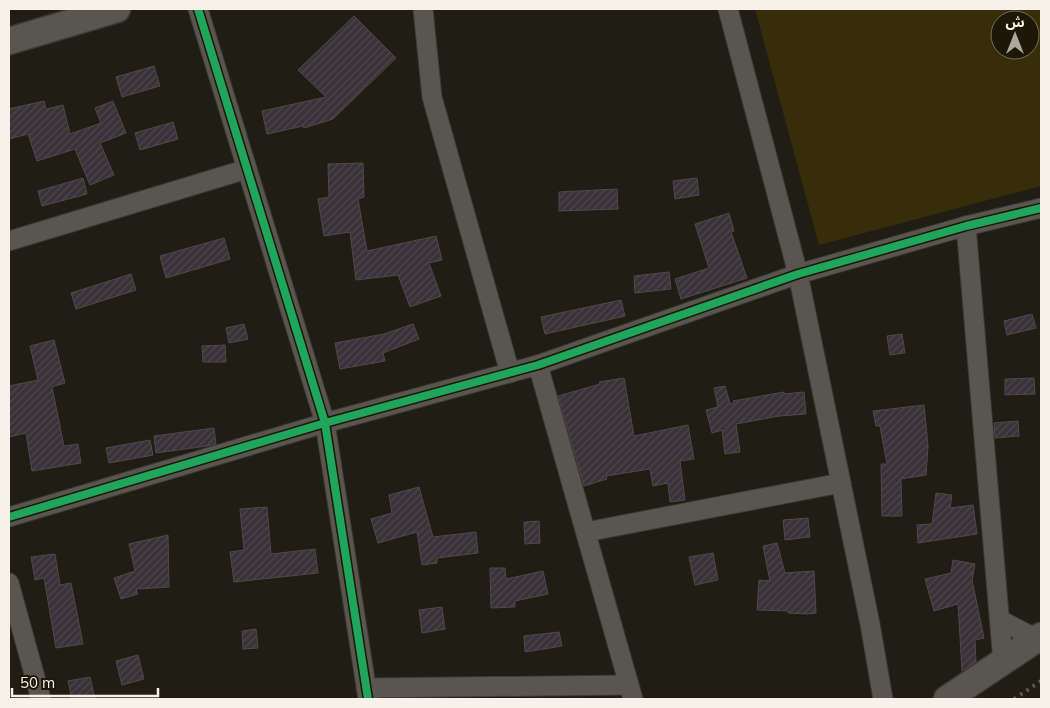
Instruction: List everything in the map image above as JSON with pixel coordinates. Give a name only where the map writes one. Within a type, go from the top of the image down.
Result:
[{"type":"main road","points":[[9,41],[117,9]]},
{"type":"main road","points":[[947,699],[1040,639]]},
{"type":"street","points":[[198,9],[325,423],[367,694],[631,692],[538,365]]},
{"type":"street","points":[[423,9],[432,97],[510,372]]},
{"type":"street","points":[[728,9],[798,274],[870,624],[883,699]]},
{"type":"street","points":[[9,241],[247,169]]},
{"type":"street","points":[[9,517],[325,423],[538,365],[798,274],[966,226],[1041,208]]},
{"type":"street","points":[[966,226],[1003,662]]},
{"type":"street","points":[[586,532],[841,482]]},
{"type":"street","points":[[9,583],[41,699]]},
{"type":"street","points":[[1000,620],[1040,639]]},
{"type":"shaded area","points":[[755,9],[1041,9],[1041,186],[819,245]]},
{"type":"building","points":[[354,16],[396,58],[333,119],[304,128],[303,126],[267,134],[262,111],[326,97],[298,70]]},
{"type":"building","points":[[154,66],[160,86],[122,97],[116,77]]},
{"type":"building","points":[[44,101],[46,109],[63,105],[70,134],[101,123],[95,108],[113,101],[126,133],[100,143],[114,175],[90,185],[75,149],[37,161],[28,134],[9,139],[9,109]]},
{"type":"building","points":[[173,122],[178,139],[140,150],[135,133]]},
{"type":"building","points":[[363,163],[364,197],[358,199],[367,251],[436,236],[442,260],[429,263],[441,296],[410,307],[398,275],[356,280],[350,232],[324,236],[318,199],[329,197],[328,164]]},
{"type":"building","points":[[83,178],[87,194],[42,206],[38,191]]},
{"type":"building","points":[[697,178],[699,195],[675,199],[673,181]]},
{"type":"building","points":[[617,189],[618,209],[559,211],[559,192]]},
{"type":"building","points":[[729,213],[734,231],[731,232],[747,278],[681,299],[675,279],[709,268],[695,224]]},
{"type":"building","points":[[224,238],[230,259],[166,278],[160,256]]},
{"type":"building","points":[[669,272],[671,289],[635,293],[634,276]]},
{"type":"building","points":[[131,274],[136,290],[76,309],[71,293]]},
{"type":"building","points":[[621,300],[625,316],[545,334],[541,317]]},
{"type":"building","points":[[1032,314],[1036,328],[1007,335],[1004,321]]},
{"type":"building","points":[[244,324],[248,339],[229,343],[226,328]]},
{"type":"building","points":[[413,324],[419,339],[383,353],[385,361],[340,369],[335,343],[384,334]]},
{"type":"building","points":[[902,334],[905,353],[890,355],[887,336]]},
{"type":"building","points":[[54,340],[65,383],[52,387],[64,446],[78,444],[81,463],[32,471],[26,433],[9,437],[9,386],[38,380],[30,346]]},
{"type":"building","points":[[225,345],[226,362],[203,362],[202,346]]},
{"type":"building","points":[[624,378],[634,436],[688,425],[694,459],[680,461],[685,500],[670,502],[668,483],[653,486],[650,469],[606,476],[607,479],[584,486],[558,396],[600,384],[599,382]]},
{"type":"building","points":[[1034,378],[1035,394],[1005,395],[1005,379]]},
{"type":"building","points":[[725,386],[730,404],[734,403],[733,401],[784,392],[784,394],[804,392],[806,414],[779,416],[736,424],[740,452],[725,454],[722,430],[712,433],[706,410],[718,407],[714,388]]},
{"type":"building","points":[[924,405],[928,446],[926,475],[901,479],[902,516],[882,516],[881,464],[887,464],[880,426],[876,426],[873,411]]},
{"type":"building","points":[[1018,421],[1019,436],[995,438],[994,423]]},
{"type":"building","points":[[214,428],[216,444],[156,453],[154,436]]},
{"type":"building","points":[[150,440],[153,455],[109,463],[106,448]]},
{"type":"building","points":[[419,487],[433,537],[476,532],[478,553],[437,558],[437,563],[422,565],[417,532],[378,543],[371,519],[392,513],[389,495]]},
{"type":"building","points":[[936,493],[952,495],[950,508],[973,505],[977,534],[918,543],[917,525],[932,524]]},
{"type":"building","points":[[267,507],[271,554],[315,549],[318,573],[234,582],[230,552],[244,550],[240,509]]},
{"type":"building","points":[[808,518],[810,537],[785,540],[783,520]]},
{"type":"building","points":[[539,521],[540,543],[525,544],[524,522]]},
{"type":"building","points":[[168,535],[169,587],[136,589],[138,594],[121,599],[114,578],[135,571],[129,544]]},
{"type":"building","points":[[777,543],[785,573],[814,571],[816,613],[757,610],[759,580],[770,581],[763,546]]},
{"type":"building","points":[[713,553],[718,580],[695,585],[689,557]]},
{"type":"building","points":[[55,554],[60,585],[71,583],[83,644],[56,648],[44,578],[35,580],[31,557]]},
{"type":"building","points":[[953,560],[975,564],[972,580],[984,638],[975,640],[976,662],[962,671],[958,604],[934,611],[925,579],[951,573]]},
{"type":"building","points":[[490,568],[505,568],[506,579],[543,571],[548,594],[515,601],[515,607],[491,608]]},
{"type":"building","points":[[442,607],[445,629],[422,633],[419,610]]},
{"type":"building","points":[[256,629],[258,648],[243,649],[242,631]]},
{"type":"building","points":[[559,632],[562,646],[525,652],[524,636]]},
{"type":"building","points":[[138,655],[144,679],[122,685],[116,661]]},
{"type":"building","points":[[90,677],[95,699],[72,699],[68,681]]},
{"type":"railway","points":[[1014,699],[1041,681]]},
{"type":"cycle path","points":[[198,9],[325,423],[368,699]]},
{"type":"cycle path","points":[[9,517],[325,423],[538,365],[798,274],[966,226],[1041,208]]}]
